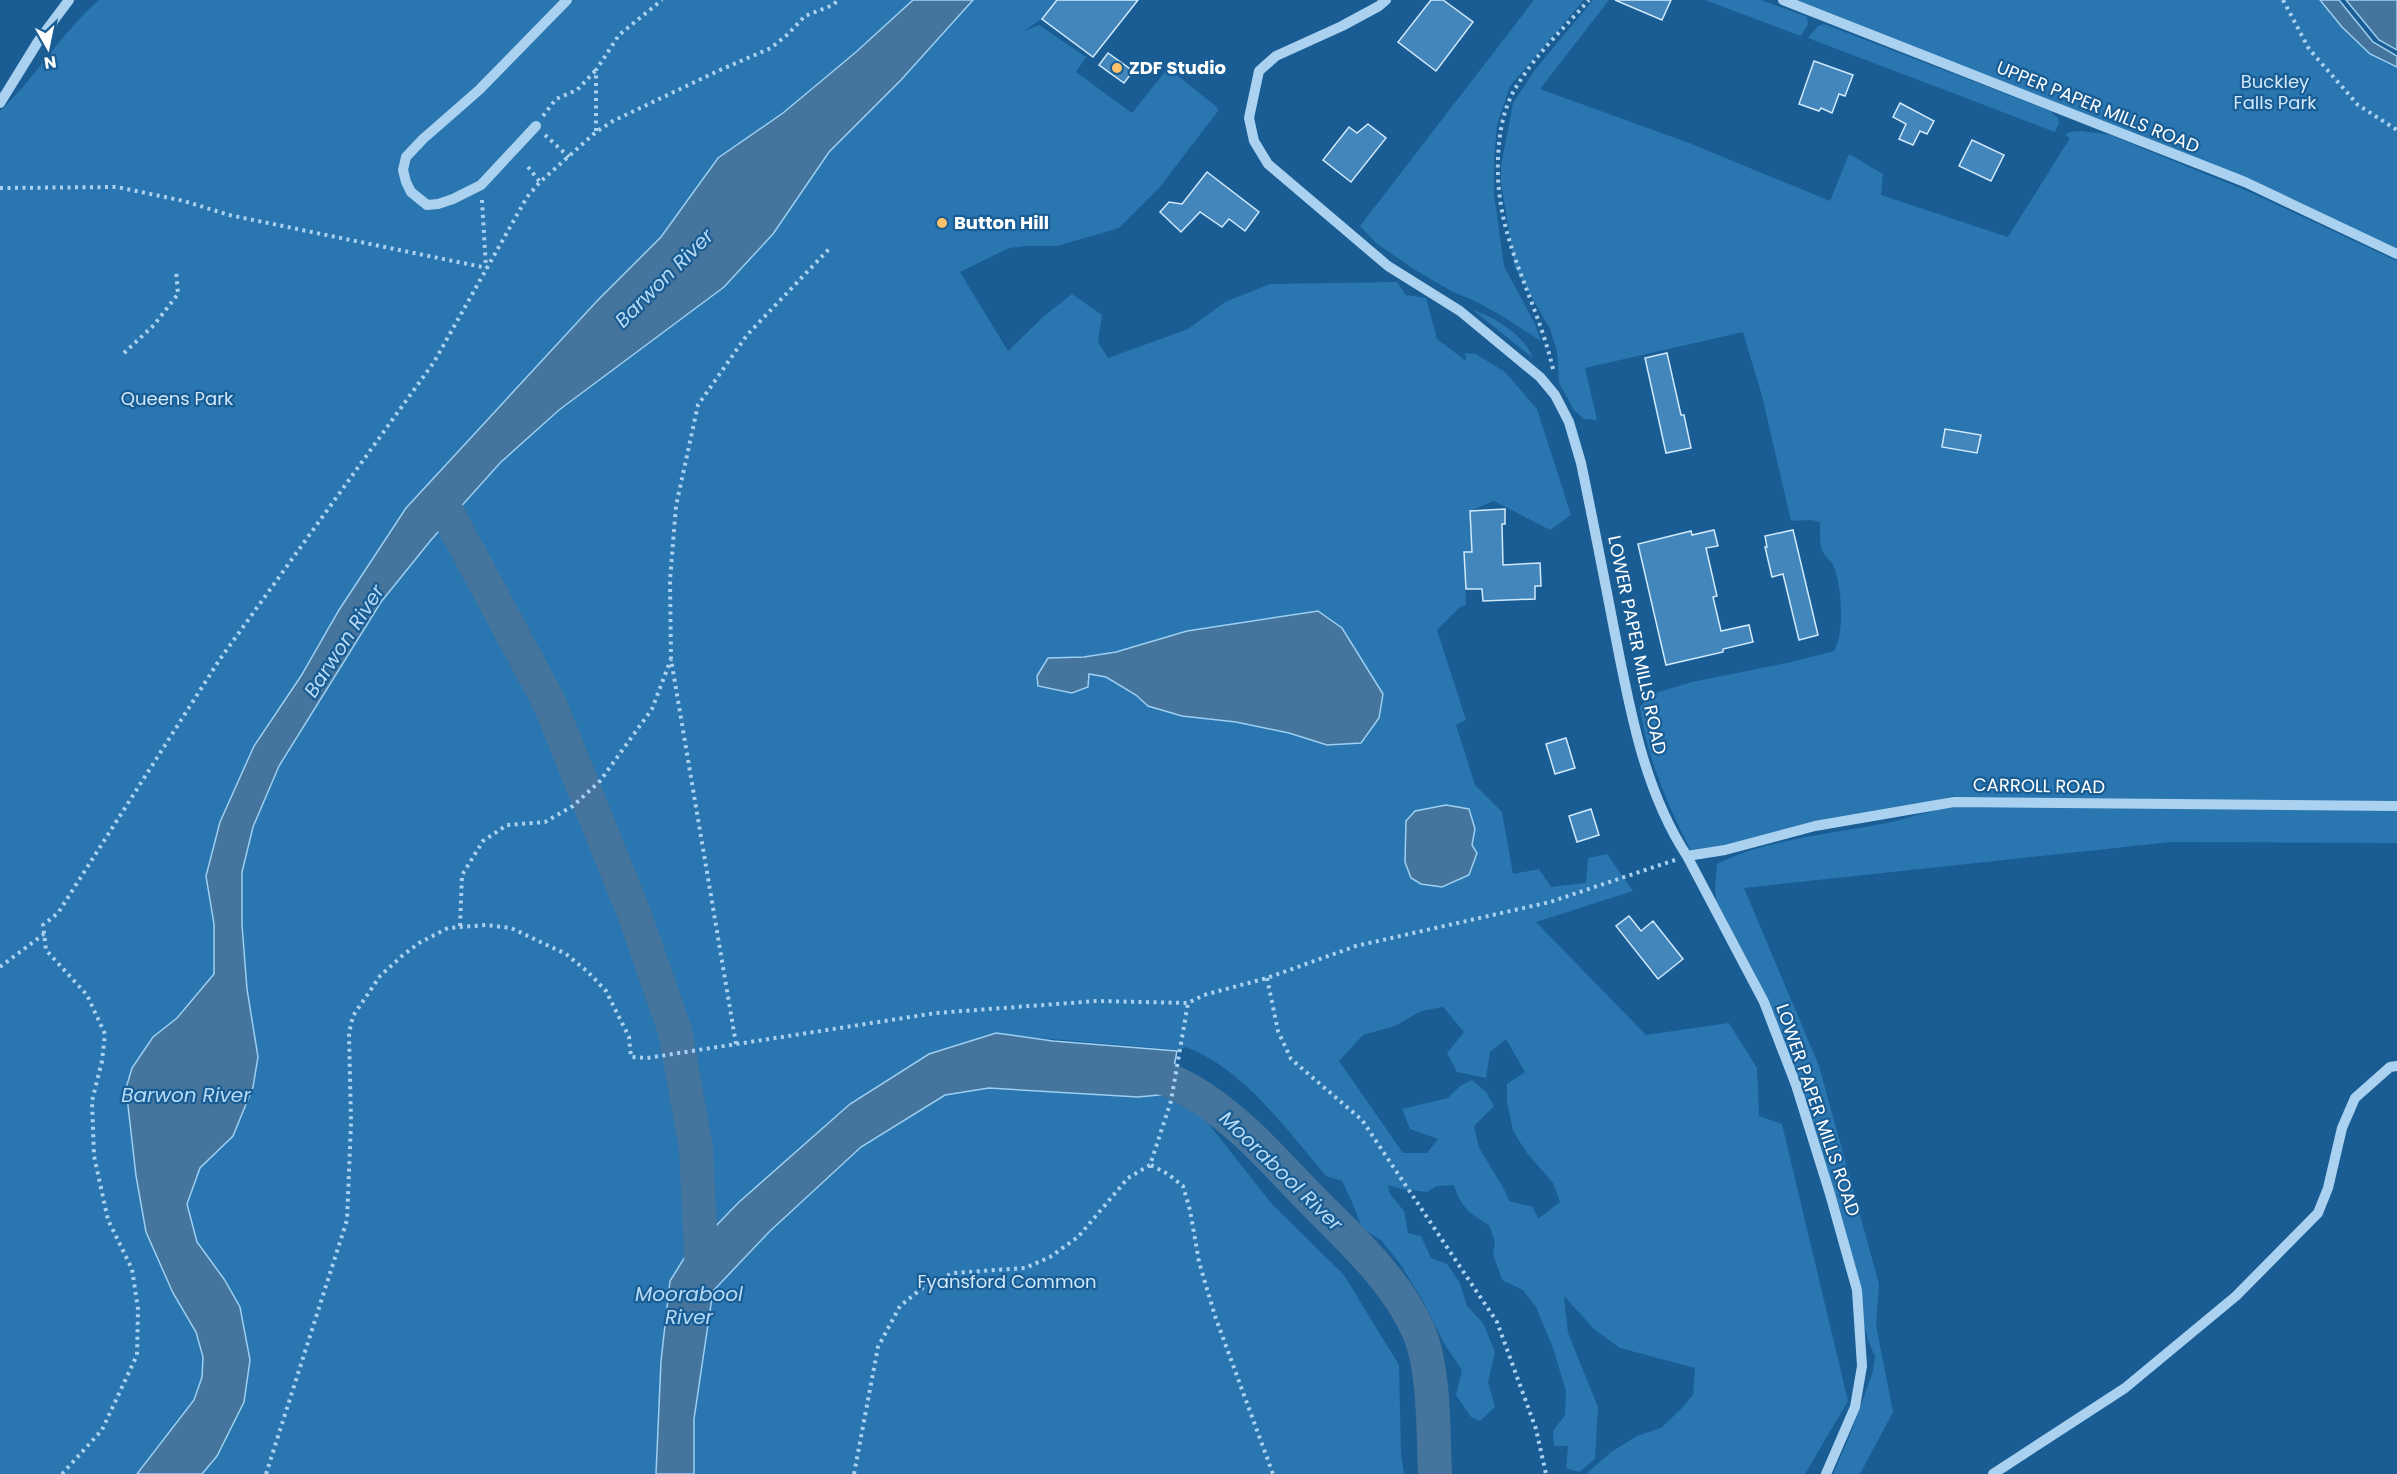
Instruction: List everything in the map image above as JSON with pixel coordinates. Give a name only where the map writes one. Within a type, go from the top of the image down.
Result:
[{"type":"street","points":[[0,103],[39,40],[69,0]]},
{"type":"street","points":[[536,126],[481,185],[438,204],[427,205],[411,192],[406,182],[403,170],[406,157],[479,90],[567,0]]},
{"type":"street","name":"LOWER PAPER MILLS ROAD","points":[[1386,0],[1342,26],[1276,56],[1259,71],[1249,118],[1254,141],[1268,164],[1388,266],[1460,311],[1516,355],[1540,377],[1555,395],[1569,422],[1581,463],[1632,717],[1650,779],[1673,834],[1687,856],[1764,1002],[1796,1085],[1857,1290],[1862,1366],[1855,1407],[1826,1474]]},
{"type":"street","name":"UPPER PAPER MILLS ROAD","points":[[1783,0],[2245,183],[2397,254]]},
{"type":"street","name":"CARROLL ROAD","points":[[1687,856],[1725,850],[1815,826],[1954,802],[2397,806]]},
{"type":"street","points":[[1993,1474],[2125,1388],[2236,1296],[2310,1222],[2318,1213],[2328,1188],[2342,1128],[2355,1098],[2390,1067],[2397,1066]]},
{"type":"path","points":[[568,157],[536,126],[556,99],[578,90],[596,70],[619,35],[662,0]]},
{"type":"path","points":[[62,1474],[102,1430],[137,1355],[138,1309],[132,1269],[108,1220],[94,1156],[92,1101],[102,1061],[105,1034],[87,995],[46,950],[43,926],[58,913],[220,659],[434,362],[520,208],[540,182],[596,132],[613,121],[771,48],[805,16],[833,5],[838,0]]},
{"type":"path","points":[[1554,376],[1547,345],[1509,244],[1500,210],[1496,169],[1506,106],[1518,83],[1589,0]]},
{"type":"path","points":[[2283,0],[2308,49],[2358,105],[2397,130]]},
{"type":"path","points":[[596,70],[596,132]]},
{"type":"path","points":[[528,167],[540,182]]},
{"type":"path","points":[[481,185],[487,268]]},
{"type":"path","points":[[0,188],[117,187],[184,201],[229,215],[487,268]]},
{"type":"path","points":[[736,1044],[671,658],[670,580],[676,506],[698,405],[747,335],[829,249]]},
{"type":"path","points":[[124,353],[153,325],[178,294],[176,270]]},
{"type":"path","points":[[460,926],[462,875],[483,841],[507,825],[545,822],[573,806],[600,781],[652,709],[671,658]]},
{"type":"path","points":[[266,1474],[347,1220],[351,1123],[349,1033],[353,1016],[380,976],[402,956],[433,934],[460,926],[486,925],[511,928],[566,954],[588,972],[606,992],[629,1037],[631,1057],[646,1058],[936,1013],[1097,1000],[1188,1003],[1204,995],[1267,978],[1356,946],[1550,902],[1687,856]]},
{"type":"path","points":[[0,967],[44,934]]},
{"type":"path","points":[[1267,978],[1278,1031],[1291,1059],[1362,1120],[1497,1322],[1536,1429],[1546,1474]]},
{"type":"path","points":[[854,1474],[878,1347],[900,1306],[926,1285],[953,1273],[1025,1268],[1050,1257],[1078,1236],[1128,1178],[1150,1165],[1171,1101],[1188,1003]]},
{"type":"path","points":[[1150,1165],[1168,1174],[1183,1186],[1190,1210],[1199,1262],[1215,1316],[1273,1474]]},
{"type":"green space","name":"Queens Park","points":[[99,0],[913,0],[856,52],[783,113],[718,158],[661,237],[597,301],[406,508],[339,610],[301,676],[254,746],[220,822],[206,876],[214,924],[214,974],[177,1018],[153,1037],[173,1293],[196,1332],[203,1357],[202,1377],[194,1400],[137,1474],[0,1474],[0,111],[73,26]]},
{"type":"green space","points":[[973,0],[1057,0],[1042,19],[1022,32],[1039,25],[1086,57],[1076,72],[1132,113],[1168,68],[1217,107],[1218,111],[1159,188],[1119,228],[1057,246],[1009,248],[960,272],[1008,351],[1043,317],[1072,294],[1102,315],[1098,342],[1108,358],[1188,329],[1225,302],[1270,284],[1397,282],[1406,295],[1426,298],[1437,339],[1466,361],[1465,353],[1476,354],[1505,372],[1537,409],[1571,515],[1550,530],[1494,501],[1470,511],[1472,539],[1477,552],[1464,552],[1466,605],[1460,607],[1437,630],[1466,720],[1456,725],[1475,785],[1502,812],[1513,874],[1539,869],[1551,887],[1586,883],[1588,858],[1607,854],[1633,891],[1536,922],[1646,1035],[1729,1023],[1757,1068],[1759,1116],[1782,1124],[1848,1401],[1805,1474],[1586,1474],[1611,1452],[1637,1436],[1661,1428],[1680,1410],[1693,1395],[1695,1368],[1620,1348],[1595,1330],[1564,1296],[1568,1333],[1598,1407],[1595,1459],[1579,1472],[1566,1468],[1568,1446],[1554,1446],[1553,1431],[1565,1415],[1566,1391],[1553,1348],[1536,1307],[1523,1290],[1502,1280],[1493,1254],[1495,1242],[1489,1225],[1467,1209],[1459,1199],[1454,1185],[1437,1186],[1427,1192],[1388,1185],[1390,1194],[1404,1211],[1408,1233],[1421,1236],[1431,1258],[1447,1264],[1460,1283],[1467,1306],[1483,1323],[1495,1352],[1488,1382],[1495,1407],[1480,1421],[1471,1417],[1456,1395],[1462,1370],[1445,1345],[1424,1303],[1401,1265],[1381,1240],[1362,1228],[1342,1181],[1326,1176],[1263,1102],[1227,1070],[1186,1047],[1179,1050],[992,1034],[850,1104],[738,1203],[683,1260],[661,1361],[656,1474],[202,1474],[217,1456],[224,1279],[197,1242],[187,1205],[200,1168],[233,1136],[253,1087],[242,925],[242,872],[253,827],[279,766],[381,602],[431,540],[500,463],[559,410],[724,287],[773,234],[829,152],[901,80]],"holes":[[[1443,1007],[1464,1032],[1447,1053],[1457,1072],[1486,1078],[1490,1052],[1506,1039],[1525,1072],[1507,1084],[1507,1102],[1513,1131],[1527,1153],[1553,1183],[1560,1202],[1538,1219],[1533,1207],[1509,1201],[1479,1148],[1474,1126],[1494,1106],[1486,1092],[1472,1080],[1460,1086],[1448,1098],[1402,1109],[1410,1129],[1438,1139],[1427,1153],[1403,1153],[1339,1061],[1363,1035],[1395,1026],[1421,1011]]]},
{"type":"green space","points":[[1534,0],[1584,0],[1510,86],[1497,125],[1494,194],[1504,266],[1535,324],[1541,341],[1502,316],[1415,270],[1376,243],[1360,226]]},
{"type":"green space","points":[[1593,0],[1609,0],[1540,89],[1689,143],[1830,201],[1849,154],[1883,174],[1881,195],[2008,237],[2070,138],[2065,135],[2082,131],[2110,135],[2252,193],[2397,261],[2397,843],[2171,842],[1744,888],[1819,1066],[1879,1284],[1876,1325],[1893,1412],[1860,1474],[1833,1474],[1873,1371],[1875,1356],[1868,1340],[1772,1011],[1716,900],[1717,864],[1735,856],[1779,843],[1892,822],[1955,807],[1954,796],[1865,819],[1694,857],[1676,821],[1648,746],[1640,707],[1652,694],[1692,682],[1834,651],[1840,633],[1840,596],[1833,565],[1821,547],[1820,522],[1791,521],[1762,396],[1743,332],[1585,368],[1597,420],[1584,419],[1574,410],[1559,383],[1557,351],[1550,329],[1515,268],[1501,183],[1501,166],[1513,103],[1534,71]]},
{"type":"green space","points":[[1705,0],[1761,0],[1807,17],[1808,24],[1801,36]]},
{"type":"green space","name":"Buckley Falls Park","points":[[1780,0],[2320,0],[2397,66],[2397,257],[2241,179]]},
{"type":"green space","points":[[1824,24],[2050,111],[2058,118],[2059,123],[2055,132],[1808,38],[1818,26]]},
{"type":"green space","points":[[1473,310],[1491,317],[1508,328],[1523,342],[1533,358]]},
{"type":"green space","name":"Fyansford Common","points":[[989,1088],[1138,1097],[1169,1094],[1201,1114],[1271,1203],[1344,1275],[1399,1365],[1401,1454],[1404,1474],[694,1474],[694,1419],[713,1291],[769,1232],[861,1147],[945,1095]]},
{"type":"water","name":"Barwon River","points":[[913,0],[973,0],[901,80],[829,152],[773,234],[724,287],[559,410],[500,463],[431,540],[381,602],[279,766],[253,827],[242,872],[242,925],[247,989],[258,1057],[253,1087],[233,1136],[200,1168],[187,1204],[197,1242],[224,1279],[240,1307],[250,1360],[244,1402],[217,1456],[202,1474],[137,1474],[194,1400],[202,1377],[203,1357],[196,1332],[173,1293],[146,1232],[136,1176],[126,1088],[132,1068],[153,1037],[177,1018],[214,974],[214,924],[206,876],[220,822],[254,746],[301,676],[339,610],[406,508],[597,301],[661,237],[718,158],[783,113],[856,52]]},
{"type":"water","points":[[2320,0],[2339,0],[2373,42],[2397,56],[2397,67],[2370,54],[2342,27]]},
{"type":"water","points":[[2346,0],[2397,0],[2397,50],[2379,40]]},
{"type":"water","points":[[1318,611],[1342,628],[1383,694],[1379,718],[1361,743],[1327,745],[1289,733],[1236,722],[1182,716],[1148,706],[1136,695],[1106,677],[1089,674],[1088,687],[1072,693],[1038,686],[1037,676],[1048,658],[1084,657],[1116,652],[1187,631]]},
{"type":"water","points":[[1446,805],[1469,809],[1475,829],[1472,845],[1477,853],[1469,875],[1442,887],[1421,884],[1411,878],[1405,862],[1406,821],[1415,811]]},
{"type":"water","points":[[996,1033],[1053,1041],[1177,1051],[1169,1094],[1138,1097],[989,1088],[945,1095],[861,1147],[769,1232],[713,1291],[694,1419],[694,1474],[656,1474],[661,1361],[670,1281],[683,1260],[738,1203],[850,1104],[929,1054]]},
{"type":"building","points":[[1057,0],[1138,0],[1093,57],[1042,19]]},
{"type":"building","points":[[1431,0],[1443,0],[1473,22],[1436,71],[1398,42]]},
{"type":"building","points":[[1615,0],[1671,0],[1662,20]]},
{"type":"building","points":[[1108,53],[1133,71],[1124,83],[1099,65]]},
{"type":"building","points":[[1814,61],[1853,75],[1845,96],[1839,94],[1832,113],[1821,108],[1819,111],[1799,104]]},
{"type":"building","points":[[1900,103],[1934,121],[1927,134],[1920,131],[1913,145],[1899,139],[1906,124],[1893,117]]},
{"type":"building","points":[[1368,124],[1386,138],[1351,182],[1323,160],[1349,127],[1357,133]]},
{"type":"building","points":[[1972,140],[2004,155],[1991,181],[1959,166]]},
{"type":"building","points":[[1207,172],[1259,212],[1245,231],[1229,219],[1222,227],[1200,212],[1181,232],[1160,212],[1169,202],[1182,204]]},
{"type":"building","points":[[1667,353],[1691,448],[1666,453],[1645,358]]},
{"type":"building","points":[[1945,429],[1981,435],[1977,453],[1942,447]]},
{"type":"building","points":[[1505,509],[1505,524],[1502,524],[1503,565],[1540,563],[1541,586],[1535,586],[1535,599],[1483,601],[1482,589],[1466,589],[1464,552],[1472,552],[1470,511]]},
{"type":"building","points":[[1714,530],[1718,546],[1706,548],[1717,596],[1713,597],[1721,631],[1749,625],[1753,642],[1723,649],[1723,652],[1666,665],[1638,544],[1691,531],[1692,535]]},
{"type":"building","points":[[1793,530],[1818,635],[1799,640],[1783,574],[1772,577],[1765,547],[1767,547],[1765,536]]},
{"type":"building","points":[[1566,738],[1575,768],[1555,774],[1546,744]]},
{"type":"building","points":[[1591,809],[1599,835],[1577,842],[1569,816]]},
{"type":"building","points":[[1629,916],[1641,931],[1653,921],[1683,959],[1658,979],[1616,926]]},
{"type":"waterway","points":[[441,501],[549,702],[635,916],[675,1031],[696,1148],[702,1272]]},
{"type":"waterway","name":"Moorabool River","points":[[1127,1069],[1175,1083],[1202,1098],[1231,1120],[1271,1157],[1384,1275],[1408,1311],[1424,1345],[1432,1400],[1435,1474]]},
{"type":"place","name":"ZDF Studio","points":[[1117,68]]},
{"type":"place","name":"Button Hill","points":[[942,223]]}]
